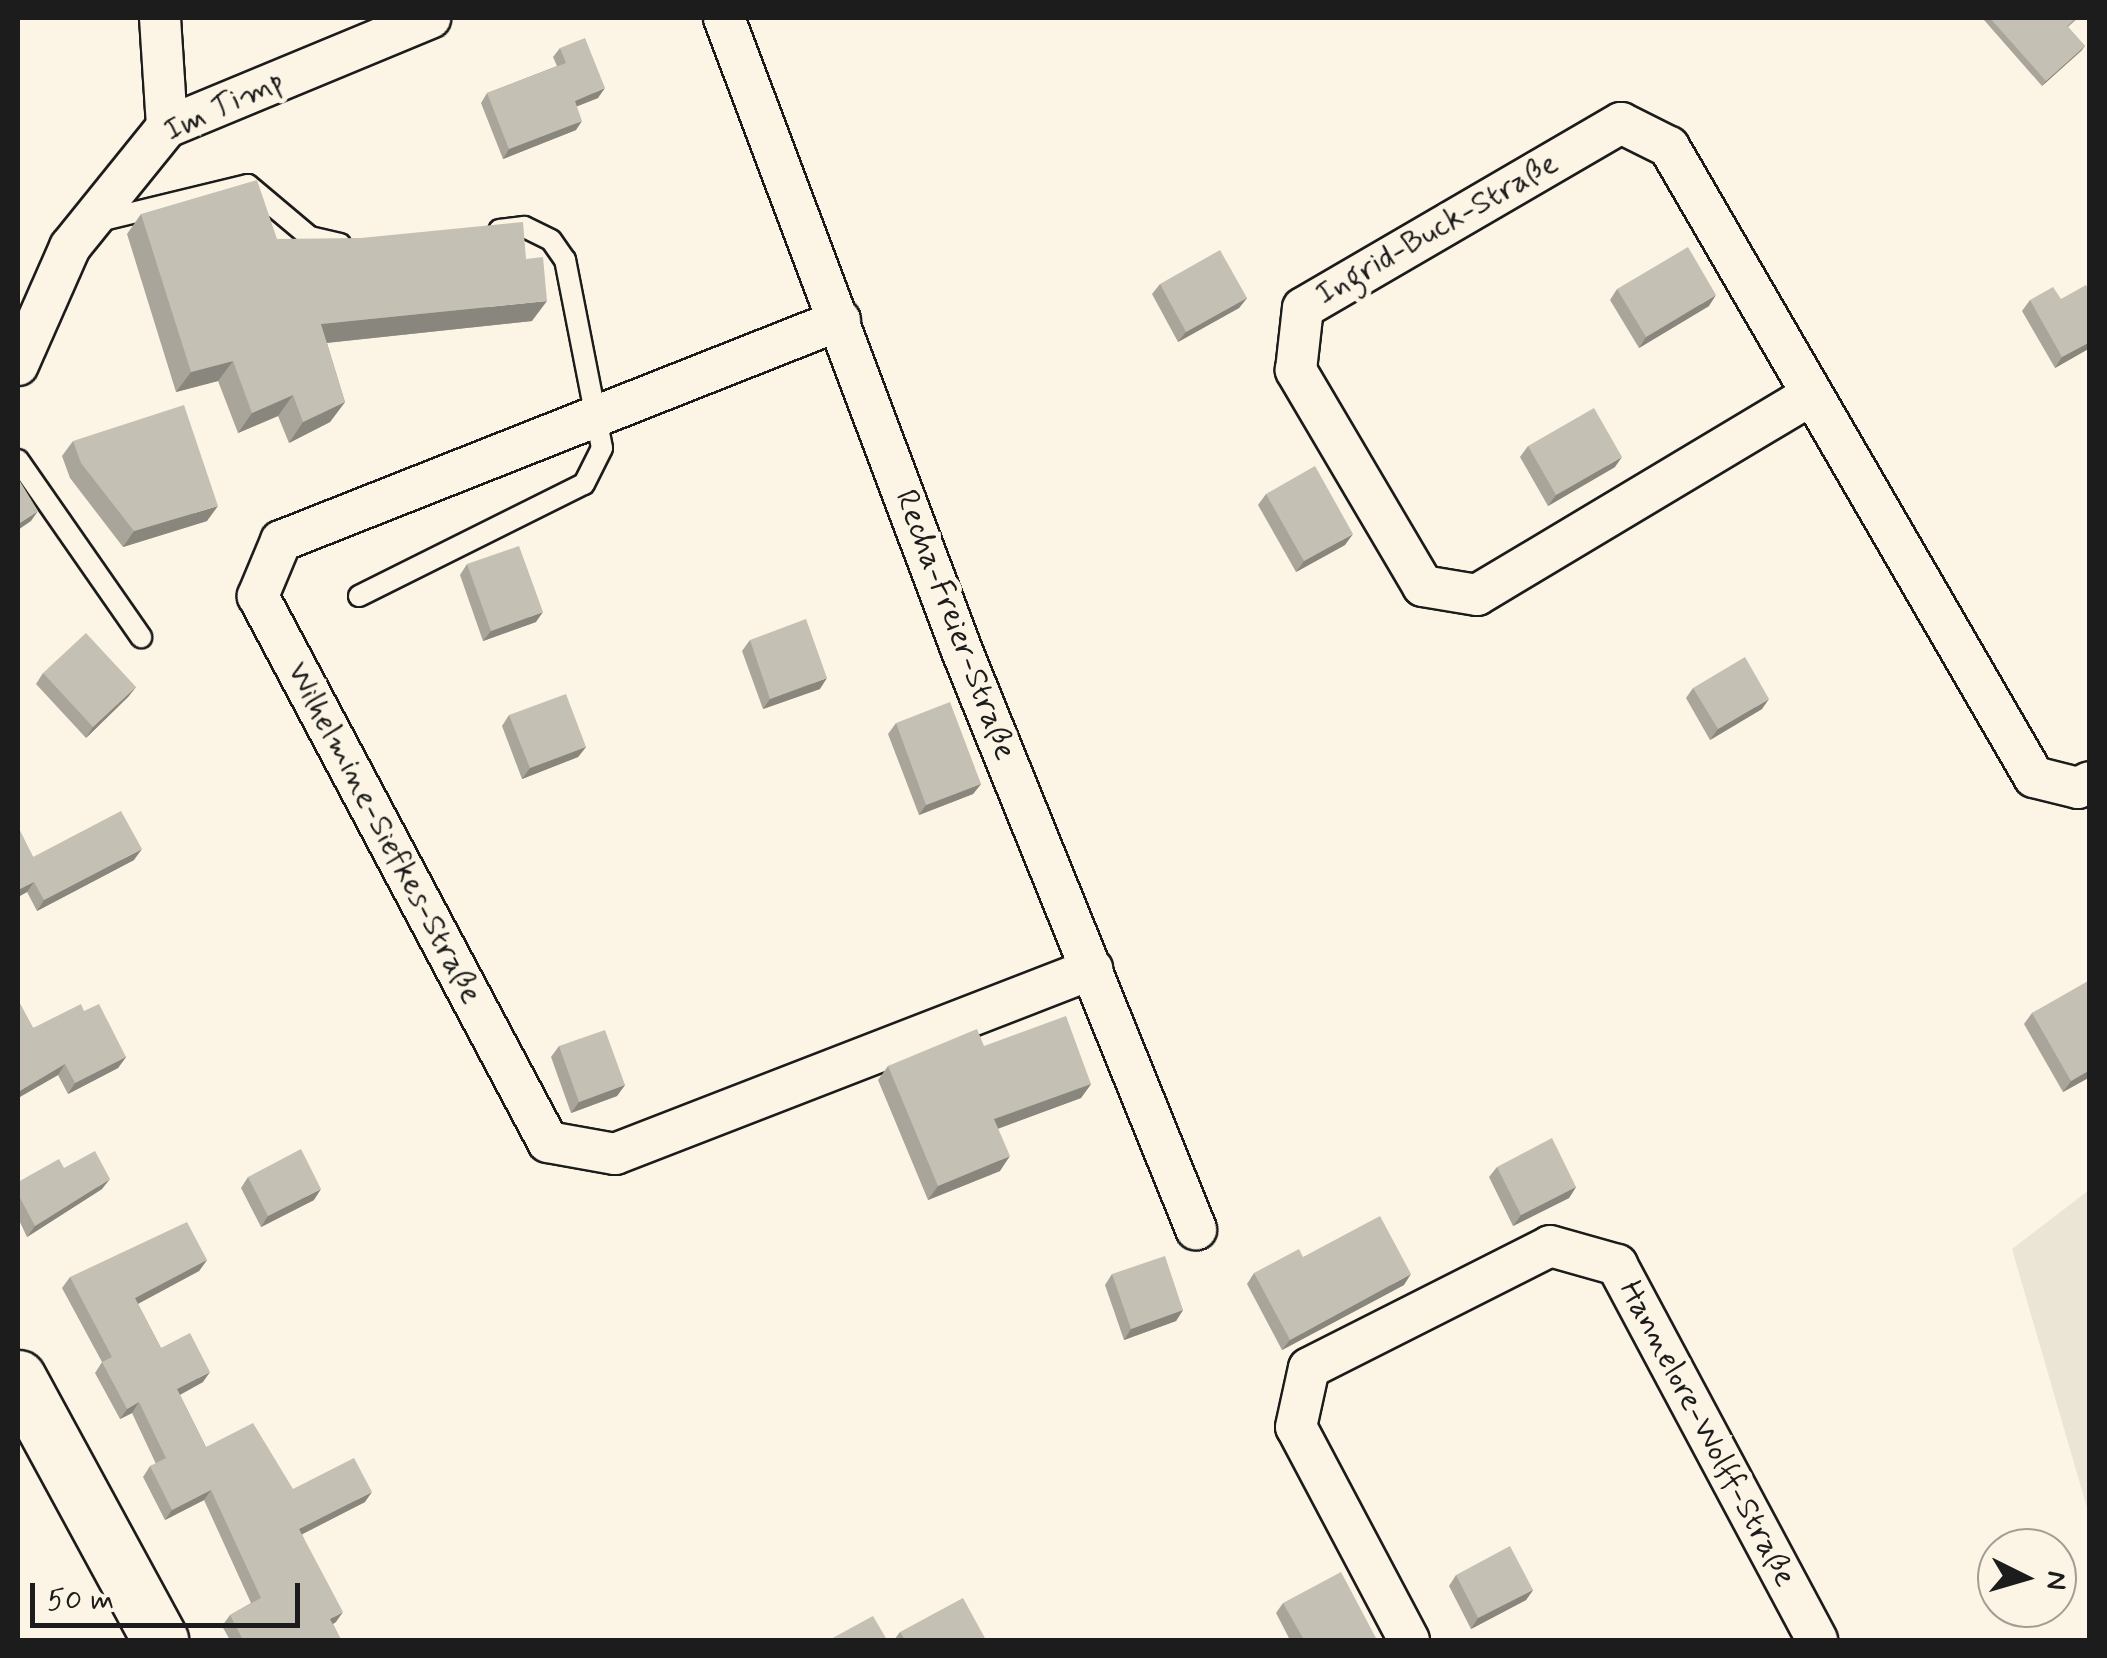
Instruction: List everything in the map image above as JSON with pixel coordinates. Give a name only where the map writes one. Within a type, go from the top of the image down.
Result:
[{"type":"main road","points":[[18,1378],[160,1640]]},
{"type":"street","points":[[160,18],[167,127]]},
{"type":"street","name":"Im Timp","points":[[18,365],[70,247],[167,127],[430,18]]},
{"type":"street","name":"Recha-Freier-Straße","points":[[724,18],[962,652],[1196,1229]]},
{"type":"street","name":"Ingrid-Buck-Straße","points":[[1811,395],[1477,594],[1423,586],[1296,370],[1302,308],[1620,123],[1669,147],[2034,777],[2078,788],[2090,782]]},
{"type":"street","name":"Wilhelmine-Siefkes-Straße","points":[[840,320],[281,541],[258,596],[548,1142],[615,1154],[1092,969]]},
{"type":"street","name":"Hannelore-Wolff-Straße","points":[[1409,1640],[1296,1427],[1309,1368],[1550,1246],[1617,1265],[1817,1640]]},
{"type":"lane","points":[[87,224],[248,185],[310,237],[363,243]]},
{"type":"lane","points":[[359,596],[584,484],[602,448],[558,250],[524,227],[470,232]]},
{"type":"lane","points":[[18,460],[141,636]]},
{"type":"shaded area","points":[[2089,1190],[2089,1515],[2012,1249]]},
{"type":"building","points":[[1990,18],[2076,18],[2067,26],[2085,46],[2046,81]]},
{"type":"building","points":[[585,38],[605,88],[575,101],[582,121],[509,149],[487,93],[566,63],[560,48]]},
{"type":"building","points":[[257,180],[277,239],[361,238],[523,222],[526,259],[543,257],[547,301],[321,324],[345,402],[303,422],[293,395],[252,413],[233,361],[191,372],[141,214]]},
{"type":"building","points":[[1688,247],[1716,295],[1646,337],[1617,289]]},
{"type":"building","points":[[1220,250],[1247,298],[1186,332],[1160,284]]},
{"type":"building","points":[[2086,285],[2090,292],[2090,342],[2062,357],[2030,300],[2053,287],[2061,299]]},
{"type":"building","points":[[184,405],[218,506],[134,531],[81,463],[73,441]]},
{"type":"building","points":[[1594,408],[1622,457],[1556,495],[1528,446]]},
{"type":"building","points":[[1315,466],[1353,534],[1304,561],[1266,494]]},
{"type":"building","points":[[18,478],[38,511],[18,524]]},
{"type":"building","points":[[519,546],[543,612],[491,631],[467,564]]},
{"type":"building","points":[[806,619],[827,678],[770,699],[750,640]]},
{"type":"building","points":[[86,633],[136,687],[93,727],[43,673]]},
{"type":"building","points":[[1745,657],[1769,699],[1718,729],[1693,688]]},
{"type":"building","points":[[566,694],[586,747],[530,768],[509,715]]},
{"type":"building","points":[[950,702],[981,784],[926,805],[896,723]]},
{"type":"building","points":[[121,811],[142,849],[44,900],[34,882],[18,890],[18,827],[33,857]]},
{"type":"building","points":[[2088,981],[2090,1070],[2071,1081],[2032,1013]]},
{"type":"building","points":[[18,1000],[33,1028],[81,1004],[84,1011],[99,1004],[126,1057],[75,1083],[65,1064],[18,1092]]},
{"type":"building","points":[[1066,1016],[1091,1084],[994,1119],[1010,1156],[938,1186],[888,1066],[977,1029],[984,1046]]},
{"type":"building","points":[[605,1030],[625,1085],[579,1102],[559,1046]]},
{"type":"building","points":[[1552,1138],[1576,1187],[1521,1215],[1497,1167]]},
{"type":"building","points":[[301,1149],[321,1189],[268,1216],[248,1177]]},
{"type":"building","points":[[95,1151],[110,1179],[35,1226],[18,1194],[18,1182],[59,1159],[64,1168]]},
{"type":"building","points":[[1380,1216],[1411,1274],[1290,1340],[1254,1273],[1299,1249],[1303,1257]]},
{"type":"building","points":[[187,1222],[207,1260],[135,1298],[161,1348],[190,1333],[210,1372],[177,1389],[206,1447],[253,1423],[293,1489],[354,1458],[372,1492],[299,1529],[343,1612],[330,1619],[341,1640],[243,1640],[230,1615],[261,1598],[211,1490],[172,1510],[150,1466],[166,1458],[139,1402],[127,1409],[102,1362],[112,1357],[70,1277]]},
{"type":"building","points":[[1165,1256],[1183,1310],[1131,1329],[1112,1274]]},
{"type":"building","points":[[1510,1546],[1533,1590],[1478,1618],[1456,1575]]},
{"type":"building","points":[[1341,1572],[1377,1640],[1304,1640],[1283,1603]]},
{"type":"building","points":[[963,1598],[986,1640],[905,1640],[900,1632]]},
{"type":"building","points":[[873,1616],[887,1640],[829,1640]]}]
